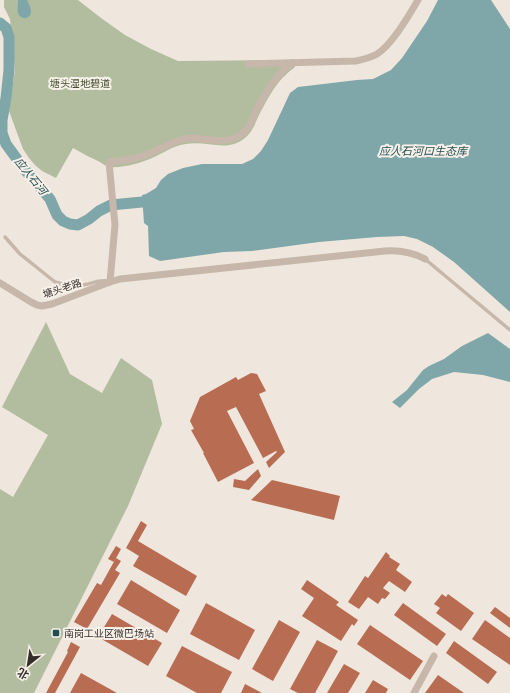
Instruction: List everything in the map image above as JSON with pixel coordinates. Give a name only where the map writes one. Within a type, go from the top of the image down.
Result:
[{"type":"street","points":[[248,64],[356,61],[368,58],[387,46],[418,0]]},
{"type":"street","points":[[110,282],[115,225],[109,162],[125,161],[150,154],[171,143],[184,139],[197,138],[226,141],[240,136],[250,124],[274,80],[292,63]]},
{"type":"street","name":"塘头老路","points":[[0,283],[31,302],[42,306],[52,304],[115,280],[127,278],[396,250],[417,255],[425,259]]},
{"type":"street","points":[[414,693],[434,656]]},
{"type":"lane","points":[[5,237],[20,254],[55,282],[72,286],[88,284],[96,281],[110,282]]},
{"type":"lane","points":[[425,259],[510,330]]},
{"type":"green space","name":"塘头湿地碧道","points":[[4,0],[78,0],[125,35],[178,61],[295,60],[295,67],[288,72],[274,89],[249,134],[234,144],[219,145],[195,143],[182,145],[143,162],[116,167],[107,166],[73,148],[56,178],[42,171],[29,158],[23,149],[9,111],[15,70],[10,19],[4,7]]},
{"type":"green space","points":[[46,322],[70,374],[102,393],[121,358],[152,380],[162,424],[128,506],[34,693],[0,693],[0,489],[13,497],[48,435],[2,407]]},
{"type":"water","points":[[18,0],[27,0],[31,12],[29,17],[23,18],[19,15]]},
{"type":"water","name":"应人石河口生态库","points":[[438,0],[491,0],[510,29],[510,312],[454,262],[433,247],[417,239],[404,236],[319,242],[252,251],[224,252],[160,261],[149,256],[148,226],[144,223],[142,195],[156,188],[161,180],[168,174],[183,168],[202,164],[242,164],[253,159],[261,151],[268,140],[290,93],[298,87],[373,79],[391,70],[402,58],[427,21]]},
{"type":"water","points":[[488,333],[510,349],[510,382],[483,375],[454,372],[432,379],[419,389],[400,408],[392,402],[407,390],[423,370],[444,359],[462,346]]},
{"type":"building","points":[[251,373],[257,374],[266,391],[259,394],[285,452],[269,468],[266,462],[277,452],[276,451],[263,458],[236,407],[227,411],[254,463],[218,482],[191,430],[194,429],[190,421],[200,397],[236,377],[238,380]]},
{"type":"building","points":[[258,469],[261,476],[249,490],[233,487],[234,479],[245,481]]},
{"type":"building","points":[[272,480],[340,496],[334,520],[251,500]]},
{"type":"building","points":[[141,521],[147,525],[138,541],[197,576],[186,596],[133,566],[139,556],[126,548]]},
{"type":"building","points":[[116,546],[121,549],[114,562],[108,559]]},
{"type":"building","points":[[386,552],[390,556],[389,557],[400,564],[396,570],[412,582],[405,592],[389,581],[383,588],[390,593],[385,599],[382,598],[378,604],[368,597],[359,609],[348,602],[365,576],[368,578]]},
{"type":"building","points":[[116,558],[121,561],[115,570],[120,573],[87,629],[74,622],[97,583],[101,585]]},
{"type":"building","points":[[131,580],[180,610],[167,633],[117,604]]},
{"type":"building","points":[[307,580],[339,602],[336,605],[358,620],[354,626],[352,624],[341,641],[302,616],[314,598],[301,589]]},
{"type":"building","points":[[442,594],[446,597],[448,594],[474,613],[461,631],[436,613],[440,608],[434,604]]},
{"type":"building","points":[[206,603],[255,630],[239,660],[190,634]]},
{"type":"building","points":[[403,603],[446,634],[437,646],[394,615]]},
{"type":"building","points":[[495,607],[510,618],[510,628],[490,613]]},
{"type":"building","points":[[112,614],[162,643],[148,666],[98,637]]},
{"type":"building","points":[[279,620],[300,632],[273,681],[252,669]]},
{"type":"building","points":[[485,620],[510,638],[510,665],[472,639]]},
{"type":"building","points":[[370,625],[423,661],[410,680],[357,644]]},
{"type":"building","points":[[317,640],[338,651],[315,693],[298,693],[290,689]]},
{"type":"building","points":[[454,641],[497,672],[488,684],[446,653]]},
{"type":"building","points":[[71,642],[80,647],[55,693],[46,693],[68,652],[67,651]]},
{"type":"building","points":[[182,646],[232,672],[221,693],[197,693],[166,676]]},
{"type":"building","points":[[344,664],[360,673],[348,693],[327,693]]},
{"type":"building","points":[[81,673],[117,693],[70,693]]},
{"type":"building","points":[[438,675],[464,693],[425,693]]},
{"type":"building","points":[[373,680],[388,689],[386,693],[365,693]]},
{"type":"building","points":[[245,684],[262,693],[241,693]]},
{"type":"waterway","name":"应人石河","points":[[0,23],[6,28],[9,37],[9,70],[2,120],[2,133],[6,144],[25,170],[50,199],[57,215],[63,221],[78,225],[111,205],[142,202]]},
{"type":"place","name":"南岗工业区微巴场站","points":[[56,633]]}]
